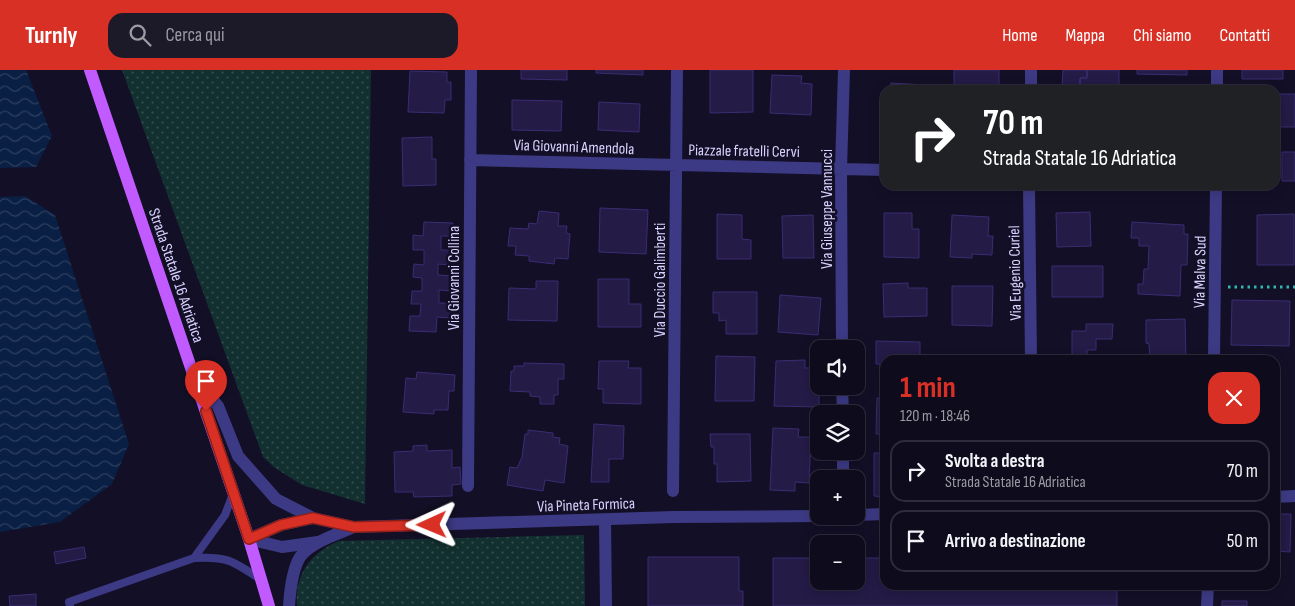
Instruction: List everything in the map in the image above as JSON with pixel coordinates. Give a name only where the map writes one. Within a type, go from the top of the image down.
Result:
[{"type":"main road","name":"Strada Statale 16 Adriatica","points":[[90,70],[249,539],[269,606]]},
{"type":"street","name":"Via Giovanni Collina","points":[[468,486],[471,70]]},
{"type":"street","name":"Via Duccio Galimberti","points":[[673,491],[677,70]]},
{"type":"street","name":"Via Giuseppe Vannucci","points":[[842,340],[844,70]]},
{"type":"street","points":[[1031,70],[1031,85]]},
{"type":"street","points":[[1217,70],[1217,85]]},
{"type":"street","name":"Via Giovanni Amendola","points":[[470,160],[676,165]]},
{"type":"street","name":"Piazzale fratelli Cervi","points":[[676,165],[880,170]]},
{"type":"street","name":"Via Eugenio Curiel","points":[[1029,190],[1032,355]]},
{"type":"street","name":"Via Malva Sud","points":[[1214,355],[1216,190]]},
{"type":"street","name":"Via Pineta Formica","points":[[195,378],[218,406],[238,456],[276,499],[313,518],[354,527],[674,517],[810,516]]},
{"type":"street","points":[[1280,497],[1295,496]]},
{"type":"street","points":[[865,515],[880,514]]},
{"type":"street","name":"Via Pineta Formica","points":[[249,539],[281,525],[313,518]]},
{"type":"street","points":[[605,520],[606,606]]},
{"type":"street","name":"Via Pineta Formica","points":[[249,539],[282,547],[318,542],[354,527]]},
{"type":"street","name":"Via Pineta Formica","points":[[289,606],[290,585],[300,557],[318,542]]},
{"type":"street","points":[[1207,606],[1208,590]]},
{"type":"lane","points":[[194,558],[225,515],[233,492]]},
{"type":"lane","points":[[70,606],[69,602],[194,558],[214,557],[232,561],[261,580]]},
{"type":"path","points":[[1215,286],[1295,288]]},
{"type":"green space","points":[[122,70],[371,70],[365,504],[302,485],[275,468],[263,457]]},
{"type":"green space","points":[[584,535],[585,606],[297,606],[298,584],[306,566],[320,551],[339,541]]},
{"type":"water","points":[[0,70],[26,70],[52,136],[36,167],[0,168]]},
{"type":"water","points":[[25,196],[55,215],[129,444],[112,484],[60,522],[0,532],[0,197]]},
{"type":"building","points":[[521,70],[567,70],[567,80],[521,79]]},
{"type":"building","points":[[596,70],[643,70],[643,75],[596,73]]},
{"type":"building","points":[[710,70],[753,70],[753,112],[710,113]]},
{"type":"building","points":[[954,70],[999,70],[999,85],[954,85]]},
{"type":"building","points":[[1063,70],[1087,70],[1087,78],[1080,78],[1080,85],[1062,85]]},
{"type":"building","points":[[1087,70],[1119,70],[1119,85],[1080,85],[1080,78],[1087,78]]},
{"type":"building","points":[[1137,70],[1187,70],[1187,75],[1137,74]]},
{"type":"building","points":[[1242,70],[1283,70],[1283,79],[1242,79]]},
{"type":"building","points":[[410,71],[447,72],[447,82],[451,82],[451,100],[445,100],[444,113],[408,112]]},
{"type":"building","points":[[772,75],[802,76],[801,83],[812,84],[811,115],[770,113]]},
{"type":"building","points":[[891,83],[925,85],[891,85]]},
{"type":"building","points":[[1280,94],[1295,94],[1295,127],[1280,127]]},
{"type":"building","points":[[512,100],[562,101],[561,131],[512,130]]},
{"type":"building","points":[[599,102],[640,104],[639,132],[598,130]]},
{"type":"building","points":[[432,137],[432,159],[436,159],[436,185],[403,186],[402,138]]},
{"type":"building","points":[[1282,152],[1295,152],[1295,181],[1282,181]]},
{"type":"building","points":[[600,208],[648,210],[646,254],[599,252]]},
{"type":"building","points":[[539,211],[559,213],[558,226],[567,226],[566,233],[570,234],[568,259],[555,258],[554,264],[529,261],[529,256],[515,255],[516,246],[508,246],[510,228],[528,229],[529,223],[537,224]]},
{"type":"building","points":[[1090,212],[1091,246],[1057,247],[1056,213]]},
{"type":"building","points":[[884,213],[912,213],[912,229],[919,229],[919,258],[884,257]]},
{"type":"building","points":[[717,214],[742,215],[742,239],[751,240],[751,259],[717,259]]},
{"type":"building","points":[[1294,214],[1294,265],[1257,265],[1257,215]]},
{"type":"building","points":[[813,215],[814,258],[783,258],[782,216]]},
{"type":"building","points":[[952,215],[989,217],[988,236],[993,236],[992,255],[972,254],[972,258],[950,257]]},
{"type":"building","points":[[424,222],[453,223],[452,236],[441,236],[441,250],[452,250],[451,265],[438,264],[438,275],[451,276],[450,291],[439,290],[439,303],[451,303],[450,318],[437,317],[436,332],[409,331],[410,316],[420,316],[421,304],[411,304],[412,291],[422,291],[422,278],[413,277],[414,264],[424,265],[424,250],[413,250],[413,235],[423,236]]},
{"type":"building","points":[[1132,222],[1184,225],[1184,234],[1188,234],[1187,265],[1181,265],[1180,296],[1138,294],[1138,284],[1143,284],[1144,269],[1148,269],[1149,246],[1139,246],[1139,238],[1131,238]]},
{"type":"building","points":[[1052,266],[1103,266],[1103,297],[1052,297]]},
{"type":"building","points":[[598,279],[629,279],[629,304],[641,304],[641,327],[598,327]]},
{"type":"building","points":[[536,281],[558,281],[557,321],[508,320],[509,288],[536,289]]},
{"type":"building","points":[[908,283],[908,288],[927,288],[927,316],[884,317],[883,284]]},
{"type":"building","points":[[952,286],[993,286],[992,326],[952,325]]},
{"type":"building","points":[[713,292],[757,292],[757,334],[726,334],[726,320],[719,321],[719,313],[713,313]]},
{"type":"building","points":[[780,295],[821,298],[818,335],[778,332]]},
{"type":"building","points":[[1232,300],[1290,301],[1289,346],[1231,345]]},
{"type":"building","points":[[1185,319],[1186,355],[1150,355],[1149,344],[1146,343],[1146,320]]},
{"type":"building","points":[[1086,324],[1113,324],[1112,339],[1096,339],[1096,350],[1087,350],[1087,355],[1072,355],[1072,331],[1086,331]]},
{"type":"building","points":[[876,341],[920,342],[920,355],[880,355],[880,364],[876,364]]},
{"type":"building","points":[[716,356],[755,357],[754,401],[715,401]]},
{"type":"building","points":[[805,360],[805,368],[810,368],[810,395],[819,395],[819,405],[810,405],[810,407],[774,406],[776,361]]},
{"type":"building","points":[[599,361],[629,361],[628,368],[641,368],[641,404],[603,403],[603,389],[598,389]]},
{"type":"building","points":[[524,363],[564,364],[564,379],[558,379],[558,395],[554,395],[554,404],[540,404],[540,397],[530,396],[530,392],[510,391],[511,371],[514,371],[514,366],[524,366]]},
{"type":"building","points":[[417,372],[455,375],[454,391],[449,391],[448,410],[434,410],[434,414],[403,412],[406,378],[416,379]]},
{"type":"building","points":[[877,398],[880,398],[880,434],[876,434]]},
{"type":"building","points":[[594,424],[624,426],[623,459],[609,459],[609,482],[591,482]]},
{"type":"building","points":[[773,428],[799,429],[798,437],[810,437],[809,483],[795,482],[795,491],[770,490]]},
{"type":"building","points":[[528,430],[553,433],[553,437],[560,438],[559,444],[568,446],[564,483],[545,480],[543,491],[507,485],[510,467],[517,468],[522,457],[525,434],[528,434]]},
{"type":"building","points":[[710,434],[750,434],[751,481],[717,482],[717,464],[714,464],[714,447],[711,447]]},
{"type":"building","points":[[427,445],[427,451],[452,450],[452,468],[460,467],[461,484],[452,485],[452,496],[414,497],[413,492],[395,492],[394,452],[413,451],[413,446]]},
{"type":"building","points":[[874,453],[880,453],[880,497],[874,496]]},
{"type":"building","points":[[1280,514],[1291,514],[1290,552],[1280,551]]},
{"type":"building","points":[[84,547],[86,558],[56,564],[54,552]]},
{"type":"building","points":[[648,557],[739,557],[739,591],[743,591],[743,606],[648,606]]},
{"type":"building","points":[[773,558],[810,558],[810,590],[865,590],[865,558],[880,558],[880,590],[1117,590],[1117,606],[773,606]]},
{"type":"building","points":[[36,594],[36,606],[10,606],[9,596]]},
{"type":"building","points":[[1222,601],[1247,601],[1247,606],[1222,606]]},
{"type":"route","points":[[206,411],[249,539],[281,525],[313,518],[354,527],[432,525]]}]
